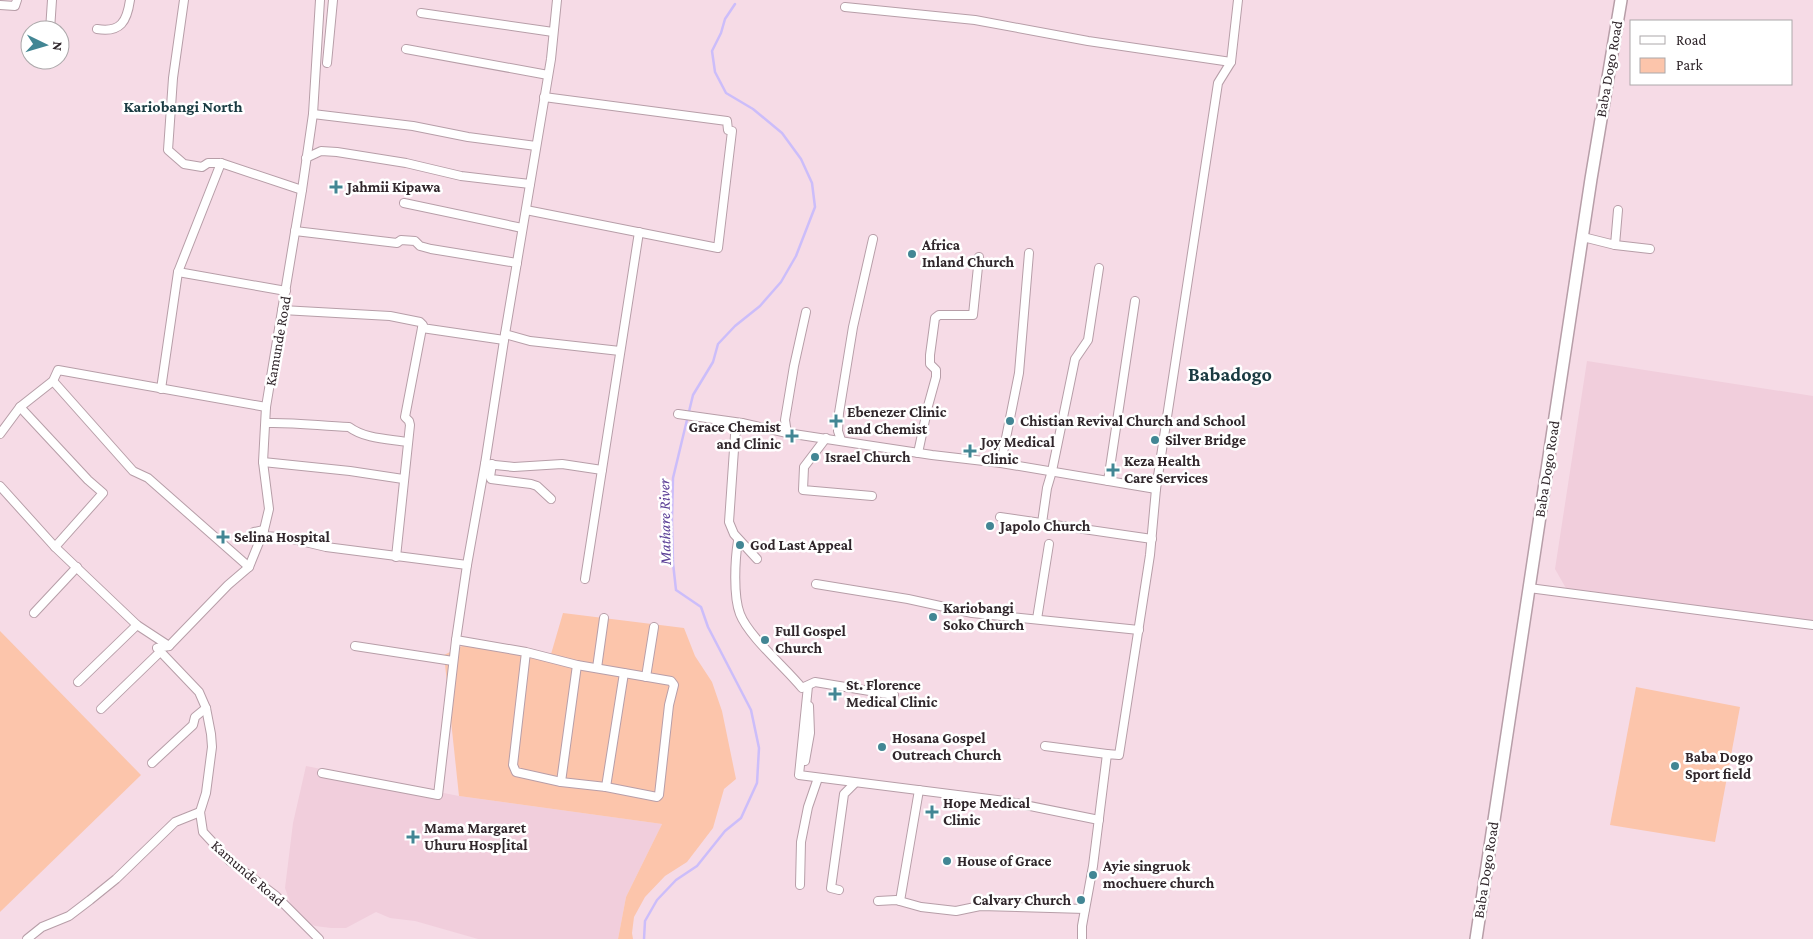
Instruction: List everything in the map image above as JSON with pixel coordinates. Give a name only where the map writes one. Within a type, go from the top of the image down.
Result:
[{"type":"street","points":[[0,5],[15,6],[17,0]]},
{"type":"street","points":[[51,20],[52,0]]},
{"type":"street","points":[[98,29],[106,31],[118,28],[123,23],[130,0]]},
{"type":"street","points":[[184,0],[173,78],[168,150],[184,164],[202,167],[208,163],[220,163],[302,190]]},
{"type":"street","name":"Kamunde Road","points":[[160,652],[157,648],[169,646],[249,566],[264,530],[269,509],[262,462],[266,407],[302,190],[312,114],[320,0]]},
{"type":"street","points":[[327,63],[333,0]]},
{"type":"street","points":[[322,773],[438,795],[453,661],[467,565],[489,464],[504,337],[548,75],[557,0]]},
{"type":"street","points":[[1045,746],[1119,755],[1152,539],[1156,489],[1218,83],[1230,62],[1238,0]]},
{"type":"street","name":"Baba Dogo Road","points":[[1476,939],[1599,128],[1621,0]]},
{"type":"street","points":[[845,7],[975,20],[1088,41],[1230,62]]},
{"type":"street","points":[[421,13],[554,32]]},
{"type":"street","points":[[406,49],[548,75]]},
{"type":"street","points":[[526,210],[718,248],[732,131],[728,130],[727,121],[544,98]]},
{"type":"street","points":[[312,114],[413,126],[468,137],[536,146]]},
{"type":"street","points":[[306,158],[321,151],[337,152],[406,163],[461,176],[530,184]]},
{"type":"street","points":[[161,389],[178,272],[220,163]]},
{"type":"street","points":[[404,203],[522,228]]},
{"type":"street","points":[[1615,245],[1618,210]]},
{"type":"street","points":[[295,231],[397,243],[401,240],[415,241],[420,246],[431,249],[517,263]]},
{"type":"street","points":[[585,579],[639,232]]},
{"type":"street","points":[[1583,237],[1615,245],[1650,249]]},
{"type":"street","points":[[840,440],[838,431],[840,413],[853,327],[873,239]]},
{"type":"street","points":[[1000,463],[1018,373],[1029,253]]},
{"type":"street","points":[[918,453],[936,377],[936,370],[930,364],[935,318],[939,314],[973,315],[979,257]]},
{"type":"street","points":[[1042,523],[1046,488],[1052,472],[1075,359],[1088,340],[1099,268]]},
{"type":"street","points":[[178,272],[286,291]]},
{"type":"street","points":[[1108,481],[1136,302]]},
{"type":"street","points":[[282,310],[390,316],[420,322],[423,325],[405,417],[410,423],[396,557]]},
{"type":"street","points":[[787,433],[785,420],[806,312]]},
{"type":"street","points":[[422,328],[620,351]]},
{"type":"street","points":[[0,434],[20,406],[53,381],[58,370],[266,407]]},
{"type":"street","points":[[53,381],[134,471],[148,478],[249,566]]},
{"type":"street","points":[[20,406],[88,480],[103,493],[54,547]]},
{"type":"street","points":[[680,414],[742,423],[787,433],[918,453],[1000,463],[1156,489]]},
{"type":"street","points":[[266,423],[293,422],[318,426],[349,427],[354,431],[373,437],[407,442]]},
{"type":"street","points":[[742,423],[735,435],[729,522],[734,534],[757,559]]},
{"type":"street","points":[[826,438],[804,467],[803,490],[872,496]]},
{"type":"street","points":[[262,462],[350,471],[403,479]]},
{"type":"street","points":[[489,464],[514,467],[562,464],[602,470]]},
{"type":"street","points":[[489,464],[491,479],[531,484],[537,486],[551,499]]},
{"type":"street","points":[[0,486],[54,547],[137,625],[169,646]]},
{"type":"street","points":[[1000,517],[1152,539]]},
{"type":"street","points":[[264,530],[254,532],[260,537],[284,537],[326,547],[467,565]]},
{"type":"street","points":[[738,541],[735,561],[739,613],[747,626],[805,687],[810,733],[805,761]]},
{"type":"street","points":[[1037,619],[1049,544]]},
{"type":"street","points":[[34,613],[77,567]]},
{"type":"street","points":[[816,584],[908,599],[972,613],[1139,630]]},
{"type":"street","points":[[1529,588],[1813,625]]},
{"type":"street","points":[[597,668],[604,618]]},
{"type":"street","points":[[78,682],[137,625]]},
{"type":"street","points":[[646,676],[654,627]]},
{"type":"street","points":[[456,640],[526,652],[577,665],[671,681],[674,685],[669,705],[659,794],[657,797],[606,787],[561,782],[516,772],[514,768],[526,652]]},
{"type":"street","points":[[355,646],[453,661]]},
{"type":"street","points":[[27,939],[42,927],[69,916],[116,879],[176,822],[200,812],[206,793],[212,747],[206,708],[199,692],[160,652],[101,709]]},
{"type":"street","points":[[561,782],[577,665]]},
{"type":"street","points":[[606,787],[624,673]]},
{"type":"street","points":[[805,687],[815,682],[894,695]]},
{"type":"street","points":[[805,687],[799,775],[1005,802],[1099,820]]},
{"type":"street","points":[[152,763],[192,725],[195,717],[206,708]]},
{"type":"street","points":[[1082,939],[1084,909],[1093,866],[1107,754]]},
{"type":"street","points":[[800,885],[801,842],[808,807],[818,778]]},
{"type":"street","points":[[838,890],[831,888],[844,794],[855,783]]},
{"type":"street","points":[[900,901],[919,790]]},
{"type":"street","name":"Kamunde Road","points":[[200,812],[203,832],[211,841],[238,868],[276,896],[319,939]]},
{"type":"street","points":[[878,901],[900,901],[956,912],[980,906],[1084,909]]},
{"type":"shaded area","points":[[1587,361],[1813,396],[1813,622],[1567,590],[1555,569]]},
{"type":"shaded area","points":[[306,766],[459,796],[662,824],[626,897],[618,939],[478,939],[415,921],[390,918],[376,912],[346,928],[315,926],[295,917],[285,888],[293,823]]},
{"type":"green space","points":[[563,613],[684,628],[695,656],[712,682],[722,711],[736,779],[724,789],[713,828],[687,862],[665,876],[645,897],[634,917],[633,939],[618,939],[626,897],[662,824],[459,796],[444,655],[472,641],[549,661]]},
{"type":"green space","points":[[0,631],[141,775],[0,912]]},
{"type":"green space","name":"Baba Dogo Sport field","points":[[1636,687],[1740,707],[1715,842],[1610,825]]},
{"type":"waterway","name":"Mathare River","points":[[644,939],[645,921],[657,900],[676,880],[697,866],[725,831],[741,818],[757,783],[759,748],[751,710],[708,627],[701,607],[676,590],[673,563],[673,478],[693,395],[713,362],[718,344],[735,326],[760,306],[781,282],[796,256],[815,207],[812,183],[801,159],[782,133],[753,109],[726,93],[715,72],[712,51],[721,33],[725,19],[735,4]]},
{"type":"place","name":"Jahmii Kipawa","points":[[336,187]]},
{"type":"place","name":"Africa Inland Church","points":[[912,254]]},
{"type":"place","name":"Ebenezer Clinic and Chemist","points":[[836,421]]},
{"type":"place","name":"Chistian Revival Church and School","points":[[1010,421]]},
{"type":"place","name":"Grace Chemist and Clinic","points":[[792,436]]},
{"type":"place","name":"Silver Bridge","points":[[1155,440]]},
{"type":"place","name":"Joy Medical Clinic","points":[[970,451]]},
{"type":"place","name":"Israel Church","points":[[815,457]]},
{"type":"place","name":"Keza Health Care Services","points":[[1113,470]]},
{"type":"place","name":"Japolo Church","points":[[990,526]]},
{"type":"place","name":"Selina Hospital","points":[[223,537]]},
{"type":"place","name":"God Last Appeal","points":[[740,545]]},
{"type":"place","name":"Kariobangi Soko Church","points":[[933,617]]},
{"type":"place","name":"Full Gospel Church","points":[[765,640]]},
{"type":"place","name":"St. Florence Medical Clinic","points":[[835,694]]},
{"type":"place","name":"Hosana Gospel Outreach Church","points":[[882,747]]},
{"type":"place","name":"Baba Dogo Sport field","points":[[1675,766]]},
{"type":"place","name":"Hope Medical Clinic","points":[[932,812]]},
{"type":"place","name":"Mama Margaret Uhuru Hosp[ital","points":[[413,837]]},
{"type":"place","name":"House of Grace","points":[[947,861]]},
{"type":"place","name":"Ayie singruok mochuere church","points":[[1093,875]]},
{"type":"place","name":"Calvary Church","points":[[1081,900]]},
{"type":"district","name":"Kariobangi North","points":[[183,106]]},
{"type":"district","name":"Babadogo","points":[[1230,374]]}]
